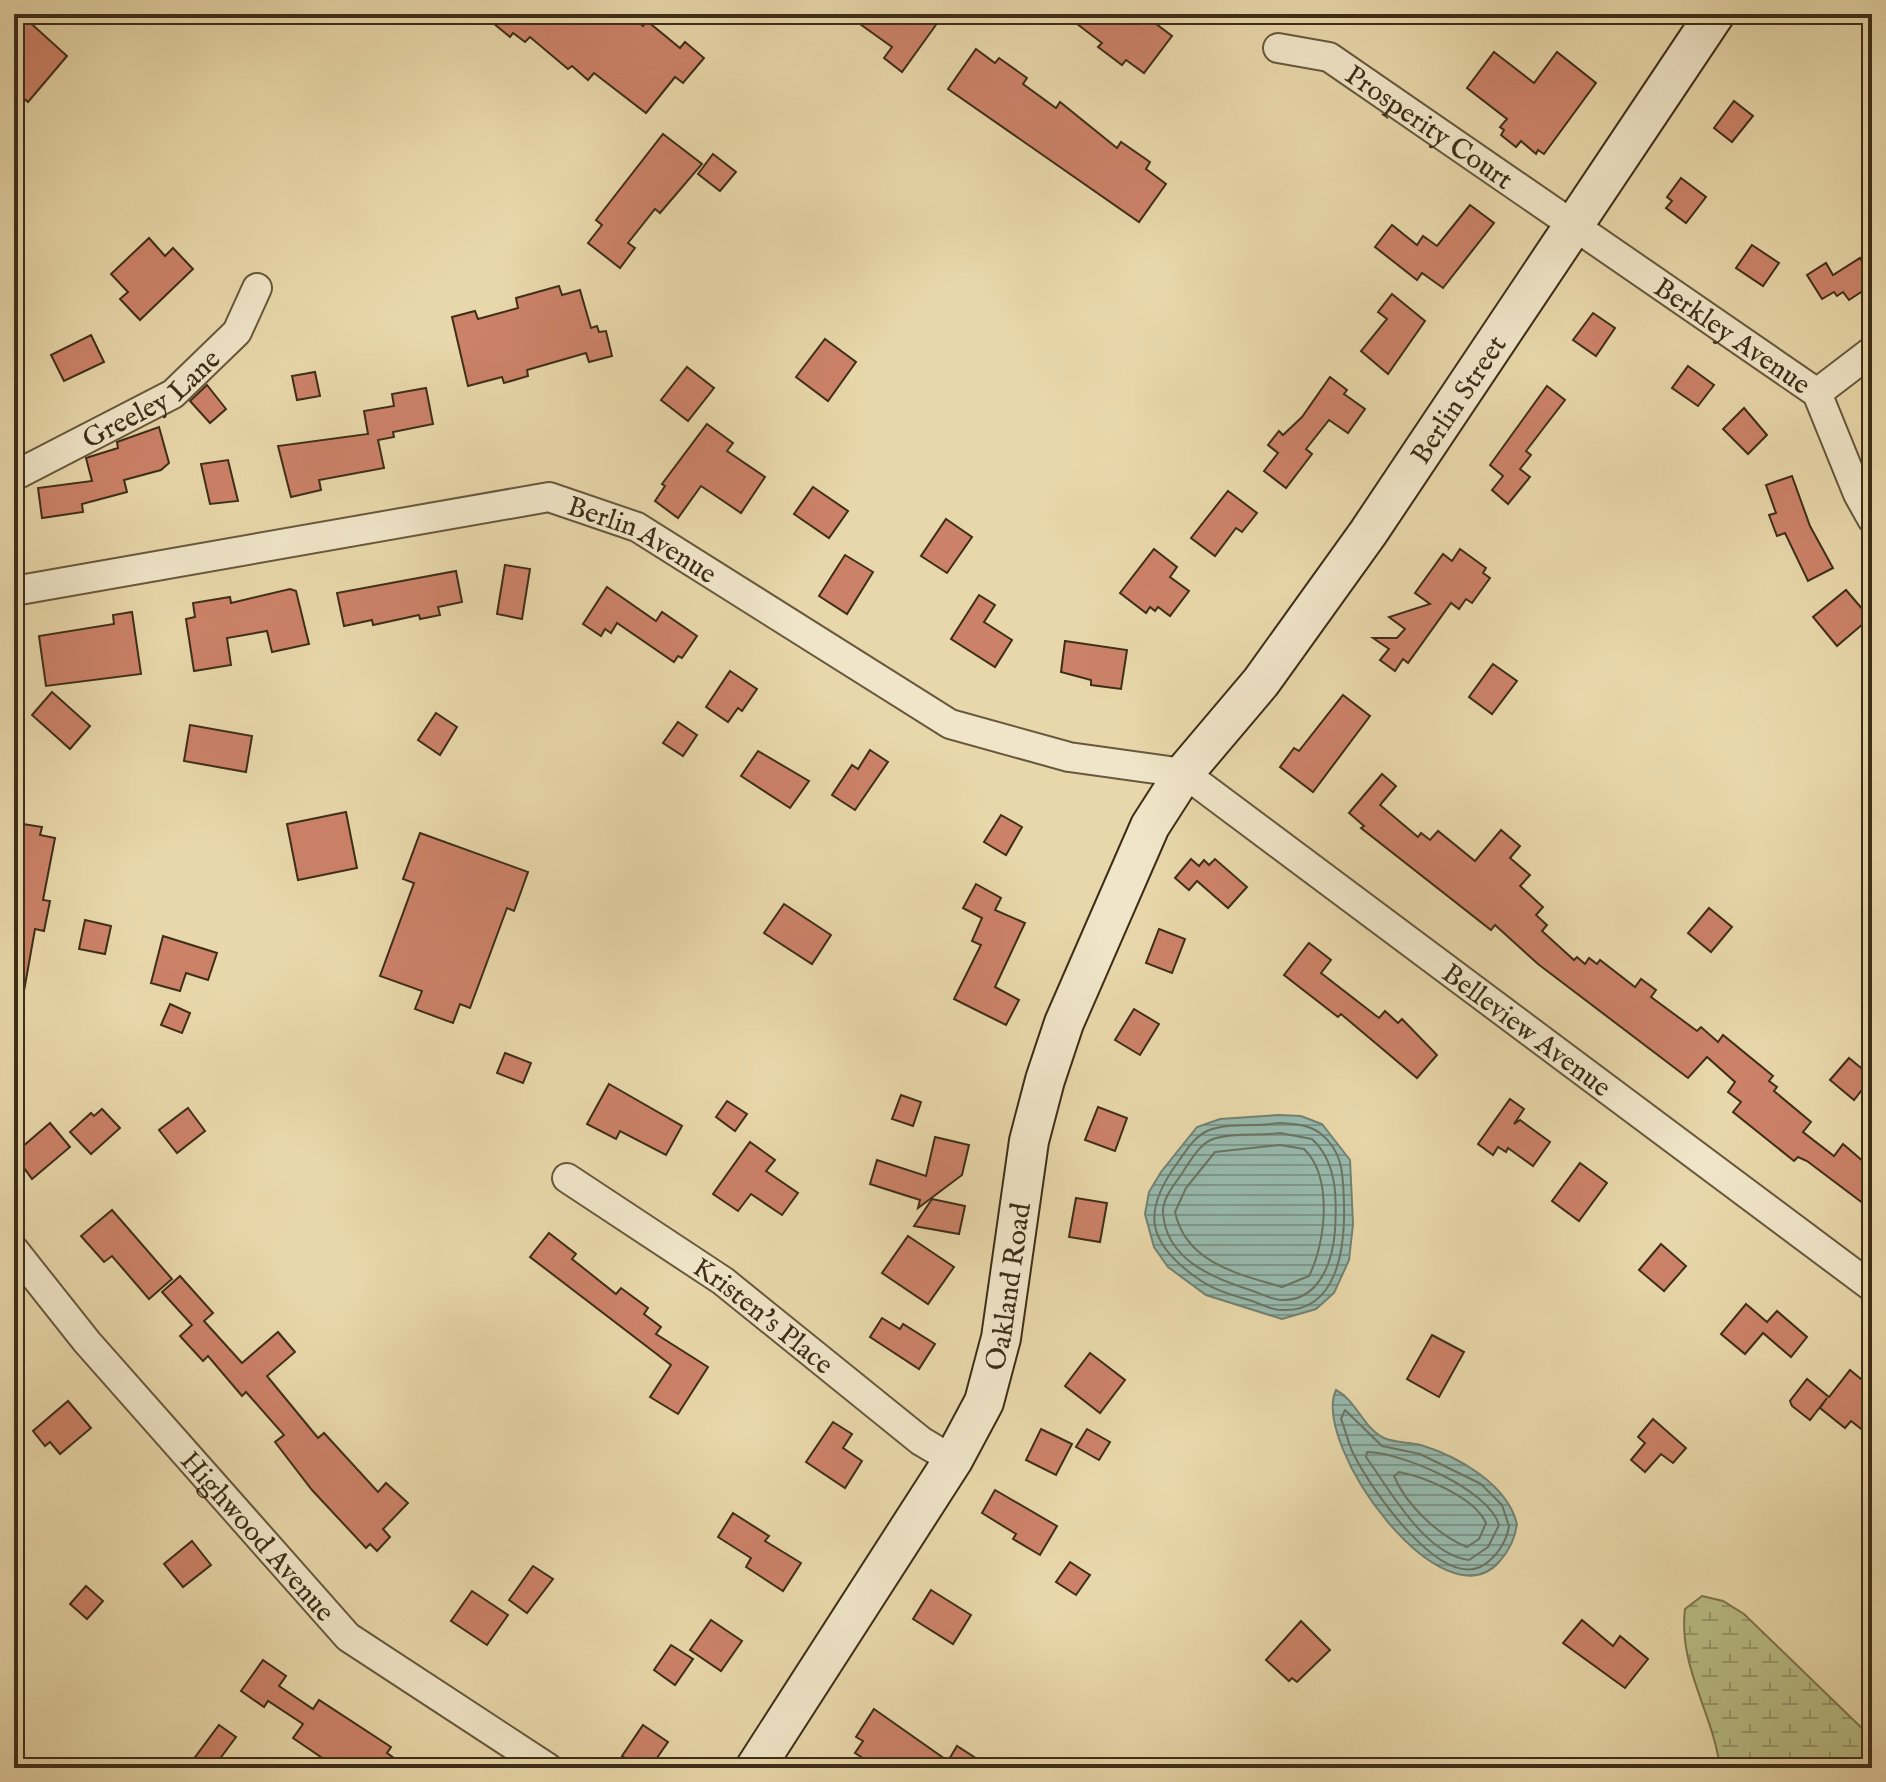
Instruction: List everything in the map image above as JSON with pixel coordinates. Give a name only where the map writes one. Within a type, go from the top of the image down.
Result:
[{"type":"main road","name":"Berlin Street","points":[[1184,773],[1307,621],[1575,225],[1709,17]]},
{"type":"main road","name":"Oakland Road","points":[[755,1768],[953,1460],[984,1402],[1001,1338],[1029,1141],[1055,1052],[1144,840],[1184,773]]},
{"type":"street","name":"Prosperity Court","points":[[1278,48],[1329,57],[1575,225]]},
{"type":"street","name":"Berkley Avenue","points":[[1575,225],[1817,393],[1858,494],[1872,519]]},
{"type":"street","name":"Greeley Lane","points":[[14,476],[173,394],[237,332],[257,288]]},
{"type":"street","points":[[1817,393],[1872,351]]},
{"type":"street","name":"Berlin Avenue","points":[[14,591],[549,497],[637,527],[950,724],[1069,757],[1184,773]]},
{"type":"street","name":"Belleview Avenue","points":[[1184,773],[1872,1287]]},
{"type":"street","name":"Kristen's Place","points":[[567,1178],[723,1281],[921,1441],[953,1460]]},
{"type":"street","name":"Highwood Avenue","points":[[14,1250],[87,1342],[348,1637],[548,1768]]},
{"type":"green space","points":[[1702,1596],[1723,1601],[1744,1614],[1872,1738],[1872,1768],[1720,1768],[1711,1728],[1691,1670],[1684,1630],[1685,1609]]},
{"type":"water","points":[[1301,1116],[1322,1124],[1350,1160],[1353,1224],[1349,1260],[1334,1293],[1316,1309],[1282,1319],[1206,1295],[1168,1267],[1154,1247],[1145,1214],[1149,1192],[1197,1127],[1220,1119]]},
{"type":"water","points":[[1336,1390],[1377,1434],[1393,1441],[1421,1445],[1451,1457],[1480,1474],[1503,1496],[1517,1524],[1511,1545],[1499,1562],[1475,1575],[1446,1570],[1416,1550],[1387,1521],[1362,1485],[1343,1449],[1333,1416]]},
{"type":"building","points":[[482,14],[629,14],[643,26],[647,21],[680,48],[685,42],[704,58],[683,83],[675,77],[646,113],[594,73],[588,80],[572,66],[568,69],[530,37],[525,42],[513,33],[510,37]]},
{"type":"building","points":[[846,14],[927,14],[938,22],[902,72],[884,58],[892,47]]},
{"type":"building","points":[[1064,14],[1143,14],[1172,36],[1144,73],[1126,60],[1122,65],[1098,47],[1102,43]]},
{"type":"building","points":[[25,18],[67,56],[28,102],[14,90],[14,31]]},
{"type":"building","points":[[976,49],[995,63],[999,58],[1027,78],[1023,84],[1056,108],[1060,102],[1117,148],[1121,142],[1150,162],[1146,169],[1166,184],[1139,222],[948,89]]},
{"type":"building","points":[[1494,52],[1534,83],[1557,52],[1596,83],[1544,154],[1538,150],[1536,154],[1521,141],[1516,147],[1501,135],[1504,130],[1500,127],[1507,119],[1467,88]]},
{"type":"building","points":[[1734,101],[1753,116],[1732,142],[1714,128]]},
{"type":"building","points":[[663,134],[702,164],[660,213],[655,209],[628,243],[635,248],[620,268],[588,243],[602,225],[596,220]]},
{"type":"building","points":[[713,154],[736,172],[720,191],[698,174]]},
{"type":"building","points":[[1681,178],[1706,197],[1686,223],[1666,208],[1672,201],[1667,197]]},
{"type":"building","points":[[1470,205],[1494,223],[1443,288],[1422,273],[1417,280],[1375,247],[1392,225],[1417,245],[1423,236],[1437,246]]},
{"type":"building","points":[[149,238],[165,256],[173,248],[193,269],[140,320],[120,299],[128,292],[111,274]]},
{"type":"building","points":[[1752,245],[1779,263],[1763,286],[1736,268]]},
{"type":"building","points":[[1860,258],[1872,277],[1872,285],[1849,300],[1843,292],[1837,296],[1834,292],[1822,299],[1807,275],[1826,263],[1833,275]]},
{"type":"building","points":[[559,286],[562,295],[580,290],[591,328],[597,326],[599,332],[606,331],[612,356],[589,362],[586,353],[527,370],[528,376],[504,383],[502,377],[468,386],[452,317],[475,311],[478,319],[518,308],[516,298]]},
{"type":"building","points":[[1392,294],[1425,321],[1388,374],[1361,351],[1387,319],[1378,312]]},
{"type":"building","points":[[1593,313],[1615,328],[1596,356],[1573,340]]},
{"type":"building","points":[[91,335],[104,362],[64,381],[51,355]]},
{"type":"building","points":[[825,339],[856,362],[828,401],[796,377]]},
{"type":"building","points":[[1688,366],[1714,385],[1698,406],[1672,388]]},
{"type":"building","points":[[687,367],[714,388],[688,421],[661,400]]},
{"type":"building","points":[[315,372],[320,396],[297,400],[292,376]]},
{"type":"building","points":[[1330,377],[1347,390],[1344,394],[1365,409],[1348,433],[1329,420],[1306,449],[1312,454],[1286,488],[1264,471],[1278,453],[1268,445],[1279,431],[1283,435],[1302,417]]},
{"type":"building","points":[[207,385],[226,409],[210,423],[190,401]]},
{"type":"building","points":[[1547,386],[1565,400],[1526,451],[1531,455],[1520,469],[1530,477],[1508,504],[1492,490],[1503,476],[1490,465]]},
{"type":"building","points":[[426,388],[433,424],[393,432],[394,437],[378,440],[384,468],[319,480],[321,490],[291,497],[278,446],[368,434],[364,411],[394,406],[392,394]]},
{"type":"building","points":[[1744,408],[1767,435],[1748,454],[1723,429]]},
{"type":"building","points":[[707,424],[733,443],[727,451],[765,477],[741,513],[701,486],[678,518],[655,501],[665,486],[662,484]]},
{"type":"building","points":[[159,427],[169,463],[161,470],[124,480],[127,492],[82,504],[83,512],[42,518],[38,488],[92,481],[86,458],[118,448],[117,442]]},
{"type":"building","points":[[228,460],[238,501],[210,504],[201,464]]},
{"type":"building","points":[[1792,476],[1810,526],[1833,568],[1808,581],[1785,533],[1777,536],[1769,515],[1776,513],[1766,485]]},
{"type":"building","points":[[813,487],[848,511],[829,538],[794,514]]},
{"type":"building","points":[[1228,491],[1257,513],[1242,532],[1236,528],[1215,556],[1191,538]]},
{"type":"building","points":[[946,519],[972,537],[947,573],[921,556]]},
{"type":"building","points":[[1154,549],[1177,567],[1170,577],[1189,591],[1170,616],[1158,607],[1155,611],[1150,607],[1146,613],[1120,593]]},
{"type":"building","points":[[1460,549],[1486,568],[1483,573],[1490,578],[1472,603],[1466,599],[1459,609],[1451,603],[1408,663],[1403,659],[1395,671],[1380,660],[1389,649],[1373,638],[1397,638],[1405,629],[1389,617],[1430,604],[1415,593],[1443,554],[1452,561]]},
{"type":"building","points":[[845,555],[873,572],[847,614],[819,596]]},
{"type":"building","points":[[505,565],[530,569],[522,619],[497,614]]},
{"type":"building","points":[[456,571],[462,602],[438,607],[440,615],[420,619],[419,615],[373,625],[372,620],[344,626],[337,593]]},
{"type":"building","points":[[607,587],[656,621],[662,612],[697,636],[682,658],[678,656],[674,662],[617,623],[611,633],[605,629],[601,636],[583,624]]},
{"type":"building","points":[[290,589],[296,591],[309,644],[272,652],[267,631],[227,638],[231,665],[194,671],[186,619],[195,617],[193,603],[230,597],[231,603]]},
{"type":"building","points":[[1846,590],[1870,618],[1837,646],[1813,617]]},
{"type":"building","points":[[979,595],[995,605],[984,622],[1012,640],[995,667],[951,639]]},
{"type":"building","points":[[132,612],[141,674],[46,686],[39,636],[114,624],[113,615]]},
{"type":"building","points":[[1065,641],[1127,650],[1121,689],[1091,685],[1091,680],[1061,672]]},
{"type":"building","points":[[1493,664],[1517,681],[1492,714],[1469,697]]},
{"type":"building","points":[[730,671],[757,689],[742,711],[738,708],[728,722],[706,707]]},
{"type":"building","points":[[52,692],[90,726],[70,749],[32,715]]},
{"type":"building","points":[[1343,695],[1370,716],[1313,792],[1280,767],[1294,748],[1299,751]]},
{"type":"building","points":[[436,713],[457,727],[440,755],[418,740]]},
{"type":"building","points":[[678,722],[697,735],[683,756],[663,743]]},
{"type":"building","points":[[190,725],[252,736],[246,772],[184,761]]},
{"type":"building","points":[[870,750],[888,762],[855,810],[832,795],[852,765],[858,769]]},
{"type":"building","points":[[758,751],[809,781],[790,808],[741,776]]},
{"type":"building","points":[[1382,774],[1396,786],[1380,805],[1418,837],[1421,833],[1430,840],[1438,831],[1475,861],[1501,830],[1520,846],[1510,858],[1530,875],[1520,886],[1543,907],[1536,915],[1547,925],[1542,931],[1574,960],[1577,957],[1585,964],[1589,958],[1597,964],[1600,960],[1635,987],[1641,979],[1656,990],[1651,997],[1697,1031],[1701,1027],[1718,1042],[1723,1035],[1773,1076],[1769,1081],[1777,1087],[1774,1091],[1811,1122],[1803,1132],[1834,1156],[1843,1144],[1872,1169],[1872,1210],[1807,1161],[1798,1157],[1794,1161],[1733,1112],[1741,1102],[1728,1092],[1735,1082],[1707,1057],[1688,1078],[1538,964],[1495,925],[1491,930],[1361,828],[1364,826],[1349,813]]},
{"type":"building","points":[[346,812],[357,868],[298,880],[287,824]]},
{"type":"building","points":[[1001,815],[1022,827],[1006,855],[984,842]]},
{"type":"building","points":[[23,824],[42,827],[40,835],[55,838],[43,900],[50,901],[44,931],[35,929],[24,991],[14,990],[14,830],[21,832]]},
{"type":"building","points":[[420,833],[528,872],[514,911],[507,908],[470,1008],[460,1004],[453,1023],[415,1009],[422,991],[380,976],[414,883],[403,879]]},
{"type":"building","points":[[1191,859],[1199,866],[1204,860],[1209,865],[1215,859],[1247,887],[1228,908],[1197,881],[1189,890],[1175,878]]},
{"type":"building","points":[[976,884],[1001,898],[995,910],[1025,923],[995,987],[1019,1000],[1006,1025],[954,999],[981,945],[972,941],[982,918],[963,908]]},
{"type":"building","points":[[784,904],[831,935],[812,964],[764,933]]},
{"type":"building","points":[[1709,908],[1732,927],[1711,952],[1688,933]]},
{"type":"building","points":[[85,920],[111,926],[105,954],[79,949]]},
{"type":"building","points":[[1159,929],[1185,939],[1172,973],[1146,963]]},
{"type":"building","points":[[163,936],[217,953],[208,980],[186,973],[180,991],[151,983]]},
{"type":"building","points":[[1309,943],[1331,960],[1321,973],[1379,1018],[1385,1011],[1398,1023],[1402,1019],[1437,1055],[1417,1078],[1341,1014],[1338,1017],[1284,975]]},
{"type":"building","points":[[170,1004],[190,1013],[182,1033],[161,1025]]},
{"type":"building","points":[[1134,1009],[1159,1024],[1140,1055],[1115,1040]]},
{"type":"building","points":[[505,1053],[531,1063],[523,1083],[497,1073]]},
{"type":"building","points":[[1849,1058],[1872,1077],[1854,1100],[1830,1080]]},
{"type":"building","points":[[609,1084],[682,1126],[666,1155],[620,1131],[616,1139],[587,1124]]},
{"type":"building","points":[[901,1095],[921,1102],[913,1126],[892,1119]]},
{"type":"building","points":[[1510,1099],[1524,1109],[1514,1124],[1520,1120],[1550,1142],[1533,1166],[1508,1148],[1506,1152],[1498,1147],[1493,1155],[1478,1144]]},
{"type":"building","points":[[727,1101],[747,1114],[735,1131],[716,1117]]},
{"type":"building","points":[[1098,1107],[1127,1118],[1115,1151],[1085,1140]]},
{"type":"building","points":[[188,1108],[205,1131],[177,1153],[159,1130]]},
{"type":"building","points":[[102,1109],[120,1128],[91,1154],[70,1132],[91,1113],[94,1116]]},
{"type":"building","points":[[50,1123],[70,1147],[32,1179],[14,1154]]},
{"type":"building","points":[[935,1137],[969,1145],[962,1175],[918,1208],[920,1200],[870,1184],[877,1160],[926,1176]]},
{"type":"building","points":[[750,1142],[775,1160],[766,1171],[798,1193],[782,1215],[751,1194],[738,1211],[713,1194]]},
{"type":"building","points":[[1580,1163],[1607,1183],[1579,1221],[1552,1201]]},
{"type":"building","points":[[1076,1198],[1107,1203],[1100,1242],[1069,1237]]},
{"type":"building","points":[[932,1199],[965,1206],[959,1234],[914,1226]]},
{"type":"building","points":[[112,1210],[172,1279],[149,1299],[112,1256],[104,1262],[81,1236]]},
{"type":"building","points":[[549,1233],[576,1254],[572,1259],[616,1294],[621,1288],[648,1308],[644,1314],[661,1327],[656,1334],[708,1367],[678,1414],[650,1397],[671,1365],[530,1257]]},
{"type":"building","points":[[908,1236],[954,1267],[928,1304],[882,1273]]},
{"type":"building","points":[[1661,1244],[1686,1266],[1664,1291],[1639,1270]]},
{"type":"building","points":[[180,1276],[213,1313],[204,1321],[242,1363],[278,1332],[295,1352],[267,1376],[318,1438],[324,1433],[378,1492],[386,1483],[408,1503],[383,1529],[390,1537],[377,1551],[370,1544],[366,1548],[312,1490],[275,1442],[284,1435],[246,1392],[242,1396],[208,1356],[203,1361],[180,1336],[192,1325],[162,1292]]},
{"type":"building","points":[[1746,1304],[1767,1322],[1777,1311],[1807,1337],[1791,1357],[1763,1333],[1745,1354],[1721,1334]]},
{"type":"building","points":[[882,1318],[900,1329],[903,1324],[935,1344],[919,1369],[870,1337]]},
{"type":"building","points":[[1432,1335],[1464,1352],[1439,1397],[1407,1379]]},
{"type":"building","points":[[1090,1353],[1125,1380],[1100,1413],[1065,1386]]},
{"type":"building","points":[[1850,1370],[1872,1388],[1872,1421],[1864,1431],[1851,1421],[1845,1428],[1820,1408],[1827,1398],[1810,1420],[1792,1406],[1790,1401],[1807,1379],[1829,1397]]},
{"type":"building","points":[[68,1401],[91,1428],[60,1454],[50,1442],[45,1446],[33,1431]]},
{"type":"building","points":[[1653,1419],[1686,1448],[1673,1463],[1661,1454],[1645,1472],[1631,1460],[1645,1443],[1638,1437]]},
{"type":"building","points":[[833,1422],[852,1434],[843,1448],[862,1461],[845,1488],[806,1462]]},
{"type":"building","points":[[1041,1429],[1072,1444],[1056,1475],[1026,1460]]},
{"type":"building","points":[[1087,1429],[1110,1442],[1099,1460],[1076,1447]]},
{"type":"building","points":[[995,1490],[1057,1526],[1040,1555],[1013,1539],[1016,1534],[982,1513]]},
{"type":"building","points":[[733,1513],[769,1536],[765,1541],[801,1563],[783,1591],[746,1567],[751,1558],[718,1537]]},
{"type":"building","points":[[192,1541],[211,1565],[183,1587],[164,1564]]},
{"type":"building","points":[[1070,1562],[1090,1575],[1076,1595],[1056,1582]]},
{"type":"building","points":[[533,1566],[553,1579],[527,1613],[509,1600]]},
{"type":"building","points":[[86,1586],[103,1601],[87,1619],[70,1604]]},
{"type":"building","points":[[931,1590],[971,1615],[953,1644],[913,1619]]},
{"type":"building","points":[[472,1591],[508,1615],[487,1645],[451,1621]]},
{"type":"building","points":[[711,1620],[742,1641],[721,1671],[690,1650]]},
{"type":"building","points":[[1582,1620],[1613,1646],[1620,1636],[1648,1659],[1625,1688],[1563,1643]]},
{"type":"building","points":[[1301,1621],[1330,1650],[1297,1682],[1292,1678],[1289,1681],[1266,1660]]},
{"type":"building","points":[[671,1645],[693,1659],[675,1685],[654,1670]]},
{"type":"building","points":[[263,1660],[286,1676],[279,1686],[313,1709],[319,1700],[391,1747],[387,1753],[408,1768],[337,1768],[293,1738],[303,1724],[268,1701],[264,1707],[241,1691]]},
{"type":"building","points":[[874,1709],[948,1761],[957,1746],[991,1768],[878,1768],[855,1753],[863,1741],[856,1737]]},
{"type":"building","points":[[219,1725],[236,1737],[213,1768],[187,1768]]},
{"type":"building","points":[[643,1725],[668,1742],[650,1768],[619,1768],[625,1758],[622,1756]]}]
